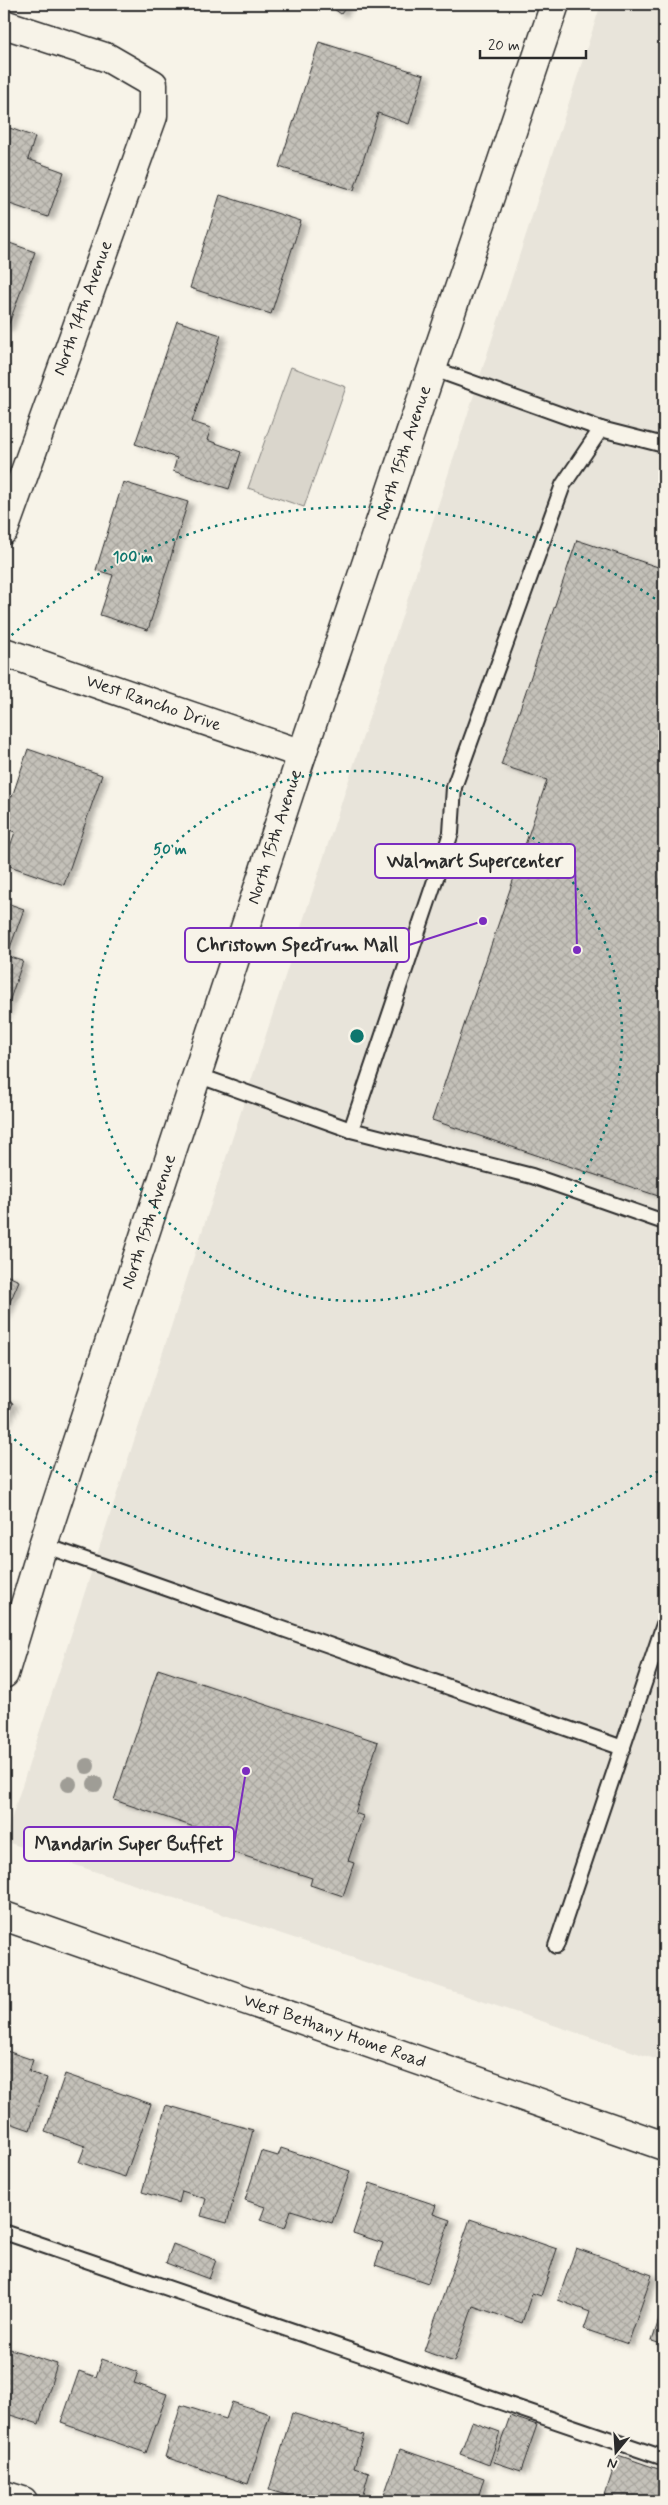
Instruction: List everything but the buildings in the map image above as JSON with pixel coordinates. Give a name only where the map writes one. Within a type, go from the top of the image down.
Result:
[{"type":"street","name":"North 15th Avenue","points":[[4,1674],[43,1545],[302,754],[555,4]]},
{"type":"street","name":"North 14th Avenue","points":[[4,24],[108,58],[153,84],[153,116],[4,530]]},
{"type":"street","name":"West Rancho Drive","points":[[4,652],[302,754]]},
{"type":"street","name":"West Bethany Home Road","points":[[4,1916],[664,2146]]},
{"type":"street","points":[[4,2495],[23,2501]]},
{"type":"lane","points":[[431,368],[601,429],[664,445]]},
{"type":"lane","points":[[351,1130],[452,833],[454,787],[457,778],[563,485],[601,429]]},
{"type":"lane","points":[[197,1075],[351,1130],[532,1176],[664,1222]]},
{"type":"lane","points":[[43,1545],[622,1748]]},
{"type":"lane","points":[[556,1946],[664,1624]]},
{"type":"lane","points":[[4,2232],[664,2458]]},
{"type":"shaded area","points":[[601,4],[664,4],[664,2062],[4,1841]]},
{"type":"shaded area","points":[[291,367],[346,387],[304,507],[248,488]]},
{"type":"place","name":"Christown Spectrum Mall","points":[[483,921]]},
{"type":"place","name":"Walmart Supercenter","points":[[577,950]]},
{"type":"place","name":"Mandarin Super Buffet","points":[[246,1771]]}]
